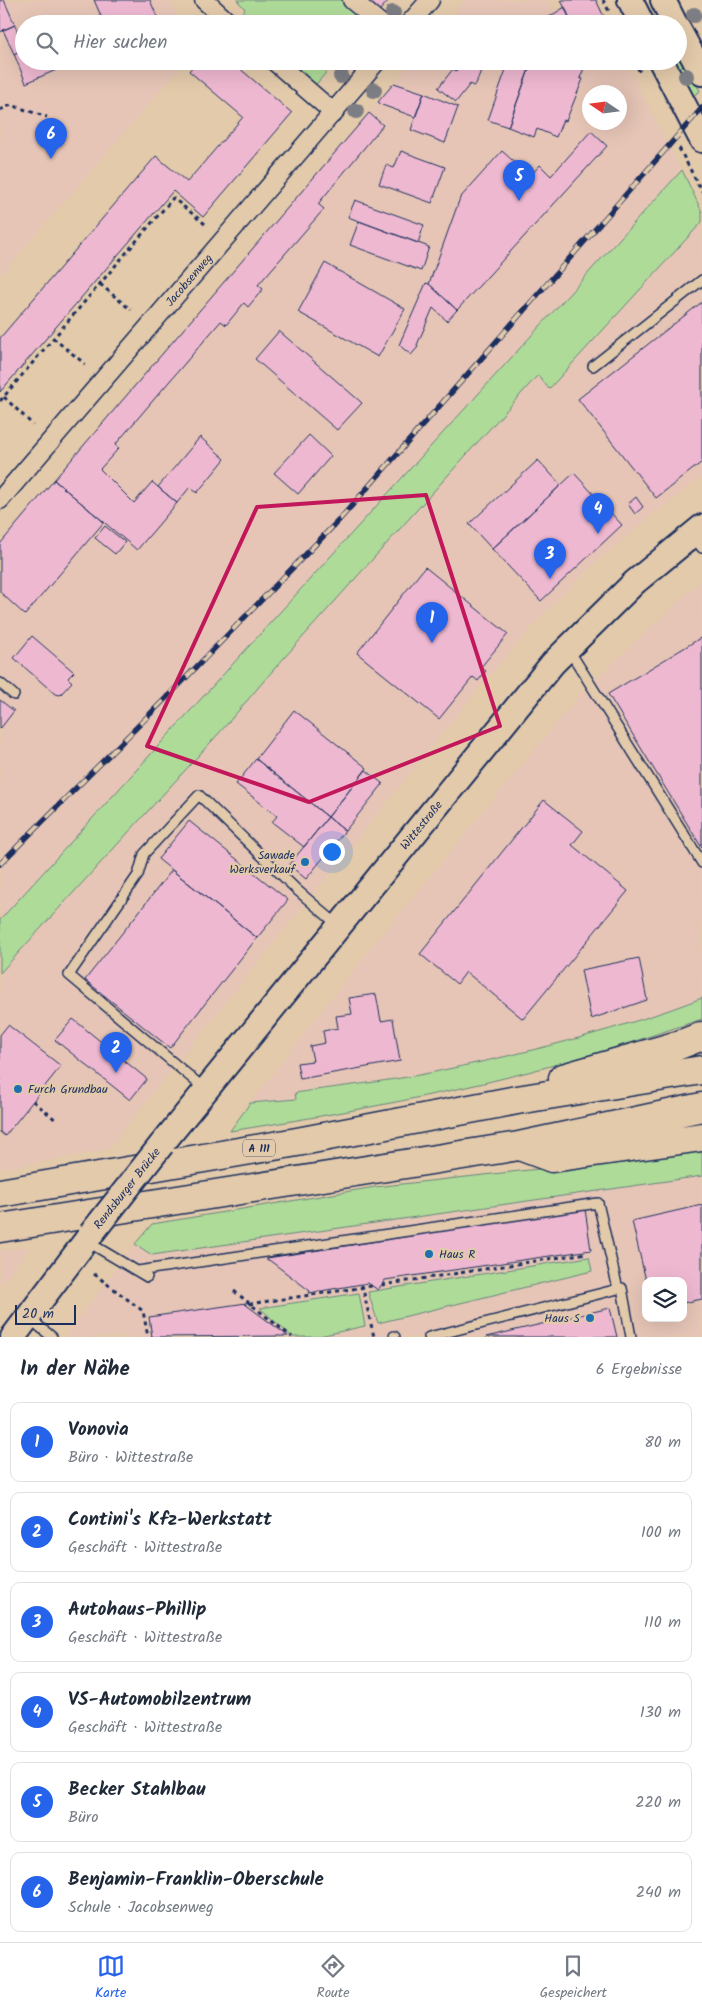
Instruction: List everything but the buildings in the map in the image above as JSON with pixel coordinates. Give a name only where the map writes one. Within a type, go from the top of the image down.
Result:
[{"type":"highway","points":[[517,1100],[540,1084],[679,1045],[702,1036]]},
{"type":"highway","name":"A 111","points":[[0,1193],[297,1142],[517,1100],[702,1070]]},
{"type":"highway","points":[[0,1228],[519,1146],[702,1107]]},
{"type":"highway","points":[[519,1146],[552,1158],[702,1137]]},
{"type":"main road","points":[[630,0],[638,15]]},
{"type":"main road","points":[[663,0],[670,15]]},
{"type":"main road","points":[[687,46],[702,73]]},
{"type":"main road","points":[[666,70],[702,140]]},
{"type":"main road","name":"Wittestraße","points":[[162,1144],[552,663],[635,582],[699,537]]},
{"type":"main road","name":"Rendsburger Brücke","points":[[88,1237],[162,1144]]},
{"type":"main road","points":[[20,1330],[88,1237]]},
{"type":"street","points":[[204,0],[220,15]]},
{"type":"street","points":[[352,0],[370,15]]},
{"type":"street","points":[[418,15],[430,0]]},
{"type":"street","points":[[285,70],[334,112]]},
{"type":"street","name":"Jacobsenweg","points":[[0,500],[369,70]]},
{"type":"lane","points":[[593,366],[702,280]]},
{"type":"lane","points":[[567,648],[702,863]]},
{"type":"lane","points":[[0,683],[14,694]]},
{"type":"lane","points":[[206,1090],[69,975],[138,875],[144,854],[199,795],[297,890],[339,926]]},
{"type":"lane","points":[[138,1271],[598,1203],[618,1289]]},
{"type":"lane","points":[[88,1237],[147,1277]]},
{"type":"lane","points":[[429,1337],[622,1288],[632,1337]]},
{"type":"lane","points":[[20,1330],[52,1337]]},
{"type":"path","points":[[0,110],[11,105],[47,117]]},
{"type":"path","points":[[0,401],[173,198],[205,224]]},
{"type":"path","points":[[100,284],[131,310]]},
{"type":"path","points":[[53,338],[85,364]]},
{"type":"path","points":[[4,397],[33,425]]},
{"type":"path","points":[[33,1101],[56,1120]]},
{"type":"path","points":[[382,1284],[587,1253]]},
{"type":"path","points":[[94,1274],[143,1311],[150,1337]]},
{"type":"path","points":[[362,1286],[374,1337]]},
{"type":"path","points":[[249,1304],[372,1286]]},
{"type":"path","points":[[234,1291],[292,1337]]},
{"type":"highlighted area","points":[[426,495],[500,726],[309,802],[147,746],[257,507]]},
{"type":"shaded area","points":[[0,0],[170,0],[177,15],[15,15],[15,70],[178,70],[0,276]]},
{"type":"shaded area","points":[[465,0],[547,0],[558,15],[452,15]]},
{"type":"shaded area","points":[[405,70],[630,70],[702,212],[702,477],[651,516],[590,568],[538,620],[479,688],[107,1150],[0,1169],[0,542]]},
{"type":"shaded area","points":[[702,580],[702,998],[673,1009],[572,1039],[452,1069],[296,1093],[297,1099],[250,1103],[366,954],[583,691]]},
{"type":"shaded area","points":[[702,1176],[702,1337],[64,1337],[135,1244],[152,1255]]},
{"type":"shaded area","points":[[30,1247],[0,1286],[0,1251]]},
{"type":"green space","points":[[237,0],[345,0],[359,15],[241,15],[245,9]]},
{"type":"green space","points":[[687,67],[700,91],[690,98],[676,70],[687,70]]},
{"type":"green space","points":[[292,70],[328,70],[312,89]]},
{"type":"green space","points":[[682,170],[702,212],[702,222],[549,389],[538,375],[275,668],[221,731],[0,973],[0,920]]},
{"type":"green space","points":[[702,998],[702,1019],[530,1072],[445,1092],[359,1109],[230,1131],[250,1103],[296,1099],[295,1093],[414,1076],[516,1054],[611,1029]]},
{"type":"green space","points":[[702,1151],[702,1176],[152,1255],[135,1244],[152,1224],[375,1187]]},
{"type":"green space","points":[[589,1257],[592,1271],[378,1323],[368,1292]]},
{"type":"green space","points":[[359,1293],[365,1326],[315,1337],[292,1337],[260,1308]]},
{"type":"railway","points":[[0,864],[178,686],[340,519],[702,108]]},
{"type":"place","name":"Benjamin-Franklin-Oberschule","points":[[51,159]]},
{"type":"place","name":"Becker Stahlbau","points":[[519,201]]},
{"type":"place","name":"VS-Automobilzentrum","points":[[598,534]]},
{"type":"place","name":"Autohaus-Phillip","points":[[550,579]]},
{"type":"place","name":"Vonovia","points":[[432,643]]},
{"type":"place","name":"Sawade Werksverkauf","points":[[305,862]]},
{"type":"place","name":"Contini's Kfz-Werkstatt","points":[[116,1073]]},
{"type":"place","name":"Furch Grundbau","points":[[18,1089]]},
{"type":"place","name":"Haus R","points":[[429,1254]]},
{"type":"place","name":"Haus S","points":[[590,1318]]}]
